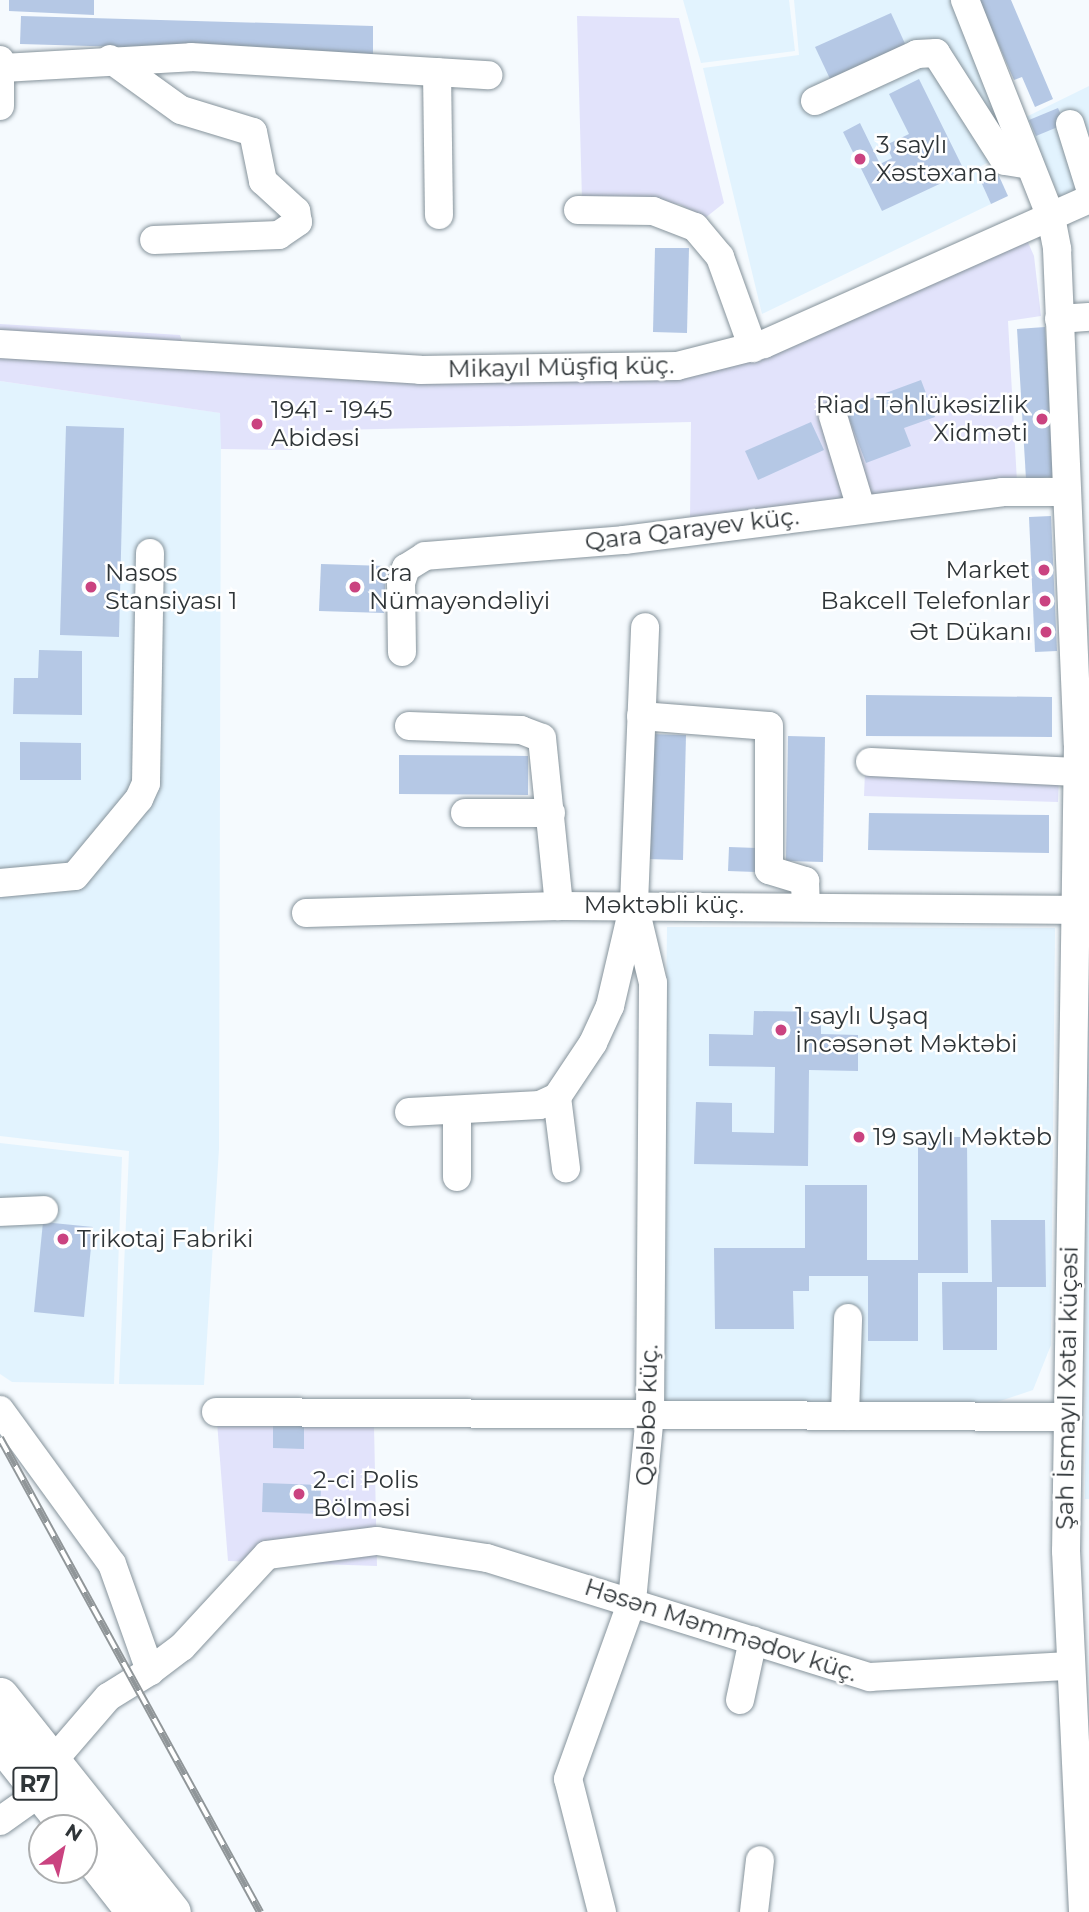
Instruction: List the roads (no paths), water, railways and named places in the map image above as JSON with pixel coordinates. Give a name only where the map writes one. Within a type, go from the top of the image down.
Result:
[{"type":"main road","name":"R7","points":[[0,1696],[47,1777],[63,1814]]},
{"type":"main road","name":"R7","points":[[0,1741],[47,1777],[172,1912]]},
{"type":"main road","points":[[98,1865],[135,1912]]},
{"type":"street","name":"Şah İsmayıl Xətai küçəsi","points":[[965,0],[1051,217],[1074,504],[1083,727],[1078,772],[1082,910],[1078,1339],[1066,1417],[1077,1550],[1069,1666],[1083,1912]]},
{"type":"street","points":[[815,101],[917,54],[936,53],[1006,161],[1030,165]]},
{"type":"street","points":[[0,106],[1,64],[215,57],[488,75]]},
{"type":"street","points":[[110,59],[181,110],[253,132],[263,181],[296,211],[298,222],[279,235],[154,240]]},
{"type":"street","points":[[437,72],[439,215]]},
{"type":"street","points":[[1070,124],[1089,185]]},
{"type":"street","name":"Mikayıl Müşfiq küç.","points":[[0,344],[420,370],[677,366],[753,348],[1089,199]]},
{"type":"street","points":[[578,211],[653,211],[695,228],[720,257],[753,348]]},
{"type":"street","points":[[1059,319],[1089,317]]},
{"type":"street","points":[[833,416],[861,508]]},
{"type":"street","name":"Qara Qarayev küç.","points":[[402,652],[401,583],[406,568],[425,556],[624,540],[861,508],[1074,504]]},
{"type":"street","points":[[0,883],[75,876],[139,799],[146,783],[150,553]]},
{"type":"street","points":[[566,1168],[557,1097],[610,1006],[634,904],[645,627]]},
{"type":"street","points":[[641,716],[769,726],[769,870],[804,881],[806,905]]},
{"type":"street","name":"Məktəbli küç.","points":[[409,726],[536,734],[547,747],[559,906],[806,905],[1082,910]]},
{"type":"street","points":[[870,762],[1078,772]]},
{"type":"street","points":[[465,813],[551,813]]},
{"type":"street","name":"Qələbə küç.","points":[[602,1912],[568,1779],[632,1601],[650,1415],[653,983],[634,904]]},
{"type":"street","points":[[306,913],[559,906]]},
{"type":"street","points":[[409,1112],[519,1109],[557,1097]]},
{"type":"street","points":[[457,1111],[457,1177]]},
{"type":"street","points":[[0,1212],[44,1210]]},
{"type":"street","points":[[845,1416],[848,1318]]},
{"type":"street","points":[[0,1410],[112,1564],[150,1671]]},
{"type":"street","points":[[216,1412],[1066,1417]]},
{"type":"street","name":"Həsən Məmmədov küç.","points":[[0,1822],[47,1777],[108,1697],[182,1647],[267,1555],[377,1541],[451,1549],[632,1601],[880,1678],[1069,1666]]},
{"type":"street","points":[[740,1700],[753,1640]]},
{"type":"street","points":[[754,1912],[760,1860]]},
{"type":"railway","points":[[0,1438],[260,1912]]},
{"type":"place","name":"3 saylı Xəstəxana","points":[[860,159]]},
{"type":"place","name":"Riad Təhlükəsizlik Xidməti","points":[[1042,419]]},
{"type":"place","name":"1941 - 1945 Abidəsi","points":[[257,424]]},
{"type":"place","name":"Market","points":[[1044,570]]},
{"type":"place","name":"Nasos Stansiyası 1","points":[[91,587]]},
{"type":"place","name":"İcra Nümayəndəliyi","points":[[355,587]]},
{"type":"place","name":"Bakcell Telefonlar","points":[[1045,601]]},
{"type":"place","name":"Ət Dükanı","points":[[1046,632]]},
{"type":"place","name":"1 saylı Uşaq İncəsənət Məktəbi","points":[[781,1030]]},
{"type":"place","name":"19 saylı Məktəb","points":[[859,1137]]},
{"type":"place","name":"Trikotaj Fabriki","points":[[63,1239]]},
{"type":"place","name":"2-ci Polis Bölməsi","points":[[299,1494]]}]
